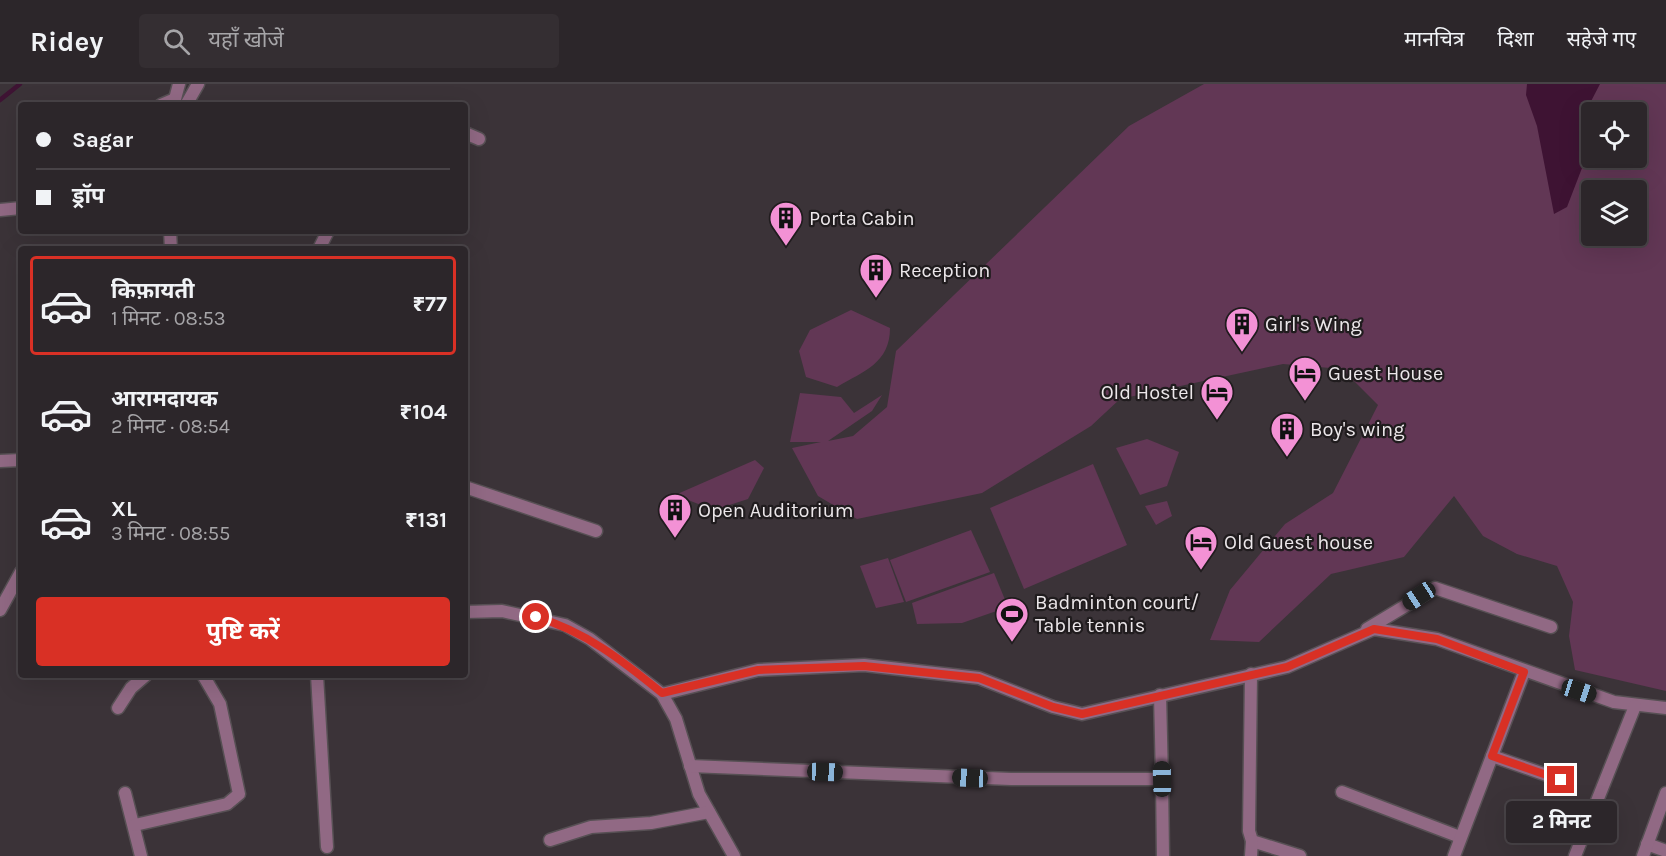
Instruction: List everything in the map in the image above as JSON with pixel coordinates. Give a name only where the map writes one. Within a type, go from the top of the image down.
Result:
[{"type":"street","points":[[168,102],[175,99],[179,84]]},
{"type":"street","points":[[188,102],[198,84]]},
{"type":"street","points":[[468,134],[478,139]]},
{"type":"street","points":[[0,210],[18,208]]},
{"type":"street","points":[[0,461],[18,460]]},
{"type":"street","points":[[468,488],[596,531]]},
{"type":"street","points":[[0,609],[18,577]]},
{"type":"street","points":[[662,693],[758,670],[854,665],[979,678],[1053,707],[1082,714],[1300,662],[1361,633],[1435,588],[1551,627]]},
{"type":"street","points":[[468,612],[502,611],[565,625],[590,639],[662,693],[673,711],[690,766],[708,812],[734,856]]},
{"type":"street","points":[[1361,633],[1374,629],[1389,630],[1437,639],[1524,672],[1614,702],[1666,708]]},
{"type":"street","points":[[1454,856],[1524,672]]},
{"type":"street","points":[[1251,674],[1249,831],[1252,841],[1251,856]]},
{"type":"street","points":[[118,708],[131,688],[143,678]]},
{"type":"street","points":[[135,825],[227,804],[239,794],[220,704],[204,678]]},
{"type":"street","points":[[317,678],[327,847]]},
{"type":"street","points":[[1160,695],[1163,856]]},
{"type":"street","points":[[1575,856],[1635,706]]},
{"type":"street","points":[[1492,756],[1561,780]]},
{"type":"street","points":[[690,766],[1011,779],[1162,779]]},
{"type":"street","points":[[1342,792],[1460,837]]},
{"type":"street","points":[[124,793],[135,825],[141,856]]},
{"type":"street","points":[[1666,793],[1645,850],[1666,850]]},
{"type":"street","points":[[550,840],[591,827],[651,823],[708,812]]},
{"type":"street","points":[[1252,841],[1300,856]]},
{"type":"shaded area","points":[[1204,84],[1666,84],[1666,691],[1575,670],[1569,636],[1573,602],[1557,566],[1517,554],[1483,536],[1454,496],[1404,557],[1331,574],[1259,642],[1210,640],[1230,590],[1285,524],[1333,493],[1378,405],[1342,369],[1283,364],[1120,399],[1091,426],[982,493],[857,519],[818,496],[792,448],[821,442],[790,442],[800,393],[841,397],[854,413],[882,395],[872,411],[828,441],[853,436],[887,407],[896,351],[1129,126]]},
{"type":"shaded area","points":[[1527,84],[1600,84],[1591,102],[1581,102],[1582,168],[1567,207],[1554,214],[1537,126],[1526,95]]},
{"type":"shaded area","points":[[851,310],[890,328],[886,350],[874,365],[837,387],[806,377],[799,351],[810,330]]},
{"type":"shaded area","points":[[1147,439],[1179,452],[1167,486],[1140,495],[1116,448]]},
{"type":"shaded area","points":[[755,460],[764,468],[748,499],[714,510],[675,495]]},
{"type":"shaded area","points":[[1093,464],[1127,545],[1024,589],[990,508]]},
{"type":"shaded area","points":[[1167,501],[1172,516],[1156,525],[1145,506]]},
{"type":"shaded area","points":[[971,530],[990,572],[906,602],[890,560]]},
{"type":"shaded area","points":[[888,558],[904,602],[876,608],[860,566]]},
{"type":"shaded area","points":[[994,573],[1008,607],[962,623],[917,624],[912,603]]},
{"type":"waterway","points":[[0,100],[20,84]]},
{"type":"place","name":"Porta Cabin","points":[[786,247]]},
{"type":"place","name":"Reception","points":[[876,299]]},
{"type":"place","name":"Girl's Wing","points":[[1242,353]]},
{"type":"place","name":"Guest House","points":[[1305,402]]},
{"type":"place","name":"Old Hostel","points":[[1217,421]]},
{"type":"place","name":"Boy's wing","points":[[1287,458]]},
{"type":"place","name":"Open Auditorium","points":[[675,539]]},
{"type":"place","name":"Old Guest house","points":[[1201,571]]},
{"type":"place","name":"Badminton court/ Table tennis","points":[[1012,643]]},
{"type":"route","points":[[536,617],[565,625],[590,639],[662,693],[758,670],[833,665],[864,666],[979,678],[1053,707],[1082,714],[1287,667],[1316,656],[1361,633],[1374,629],[1389,630],[1437,639],[1524,672],[1492,756],[1561,780]]}]
